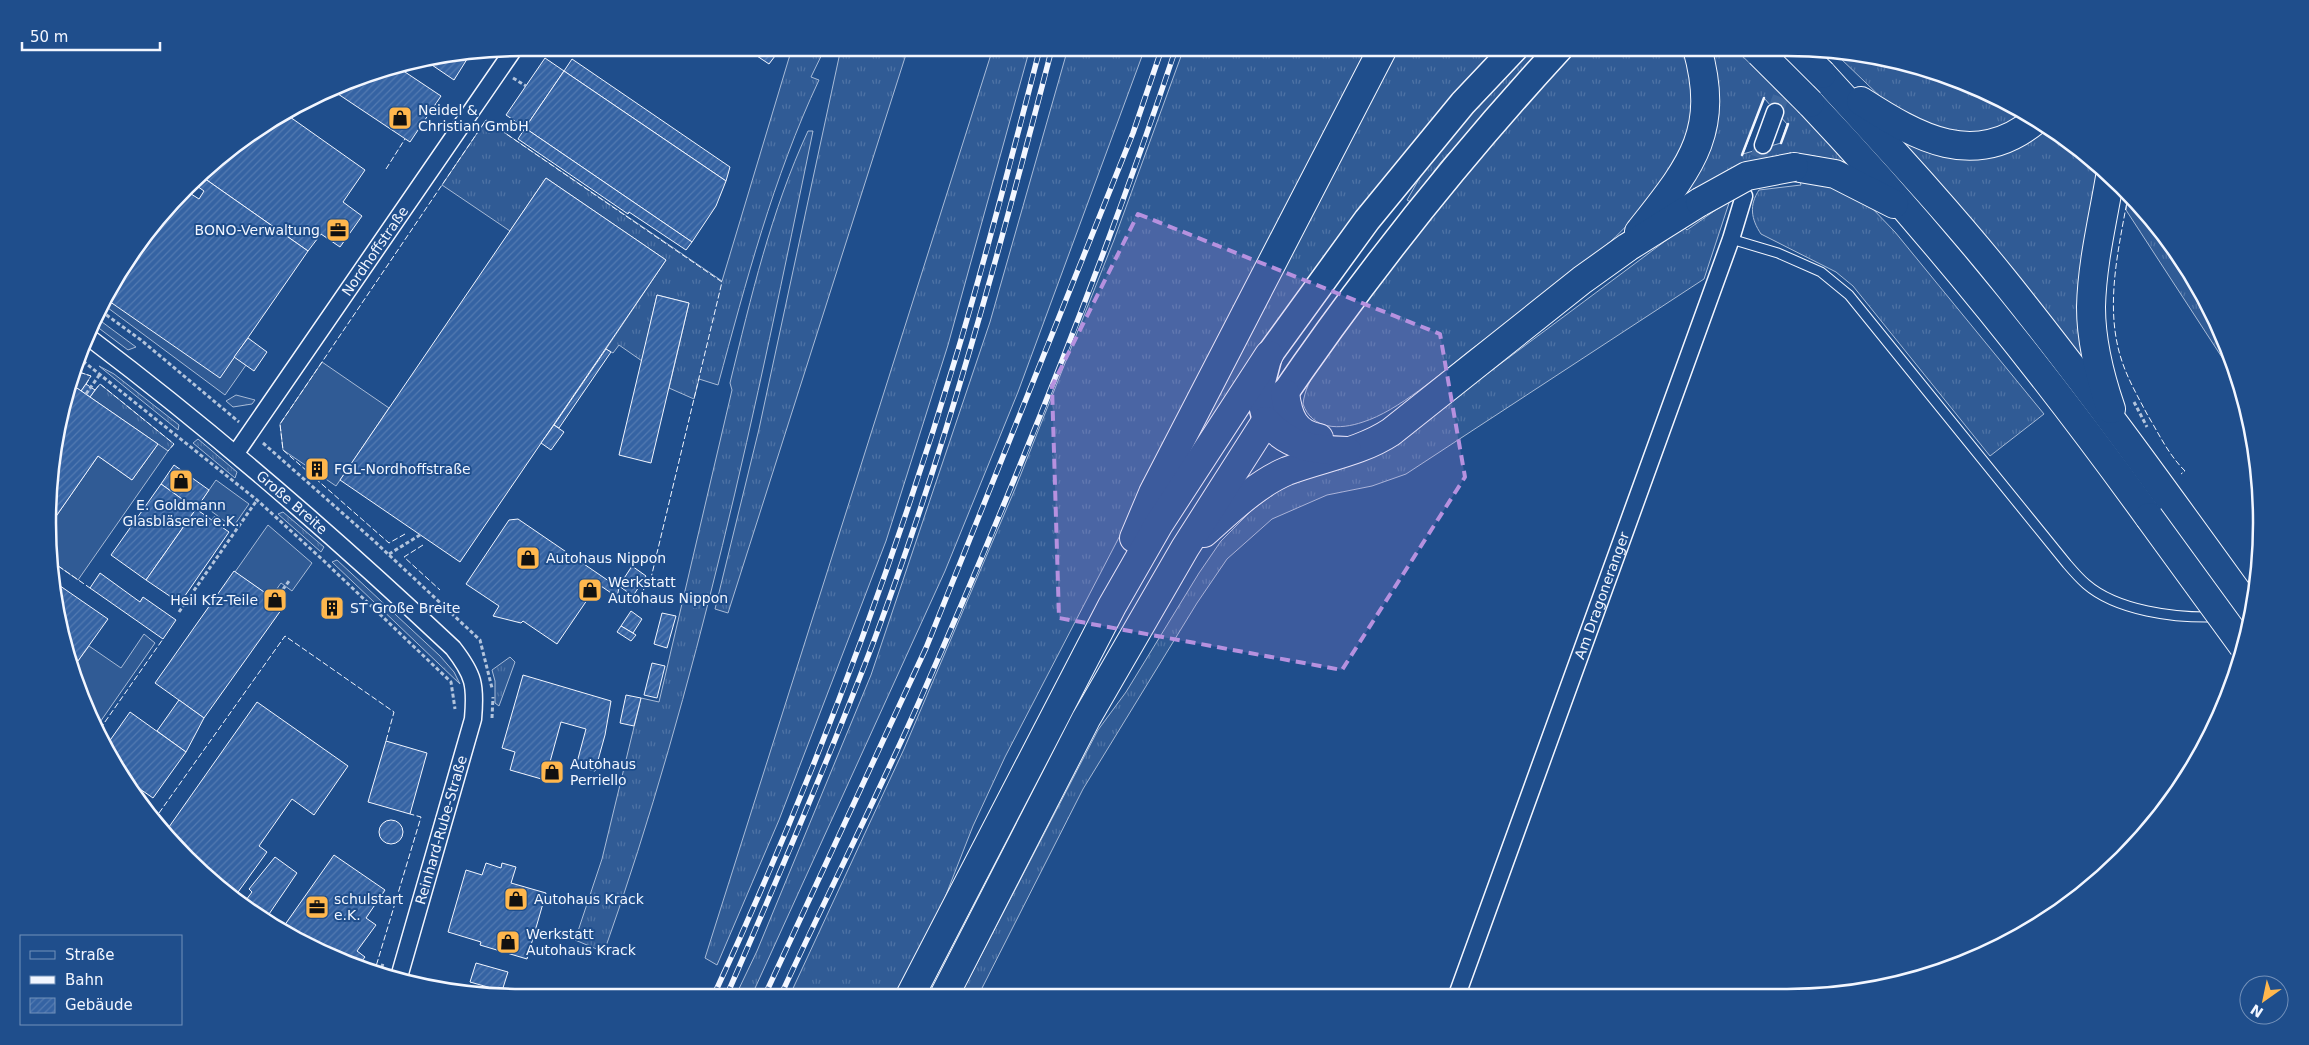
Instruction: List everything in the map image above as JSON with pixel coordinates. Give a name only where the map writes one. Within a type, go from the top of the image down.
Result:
[{"type":"highway","points":[[1112,606],[1134,537],[1153,493],[1379,56]]},
{"type":"highway","points":[[1628,247],[1667,197],[1689,164],[1697,147],[1707,103],[1704,71],[1699,56]]},
{"type":"highway","points":[[1763,56],[1810,102],[1911,213],[2032,360],[2238,639]]},
{"type":"highway","points":[[1805,57],[1958,224],[2116,424],[2169,497],[2244,612]]},
{"type":"highway","points":[[1823,75],[1906,129],[1944,143],[1970,145],[1994,141],[2017,133],[2029,125]]},
{"type":"highway","points":[[1185,548],[1271,480],[1287,472],[1385,436],[1628,247],[1700,202],[1747,176],[1794,167],[1835,174],[1911,213]]},
{"type":"highway","points":[[2108,186],[2096,256],[2091,307],[2094,342],[2116,424]]},
{"type":"highway","points":[[914,989],[1112,606],[1159,524],[1269,355]]},
{"type":"highway","points":[[1285,393],[1287,410],[1296,427],[1305,434],[1317,438],[1334,438],[1360,434],[1416,411]]},
{"type":"highway","points":[[948,989],[1086,719],[1185,548],[1266,421],[1278,433],[1295,444],[1315,449],[1347,451]]},
{"type":"main road","points":[[1266,421],[1259,394],[1269,355],[1367,220],[1463,103],[1507,56]]},
{"type":"main road","points":[[1266,421],[1332,324],[1415,215],[1494,120],[1553,56]]},
{"type":"street","name":"Nordhoffstraße","points":[[236,453],[252,433],[509,56]]},
{"type":"street","points":[[1763,145],[1776,112]]},
{"type":"street","name":"Am Dragoneranger","points":[[1460,989],[1731,239],[1744,196]]},
{"type":"street","name":"Große Breite","points":[[93,341],[236,453],[338,541],[452,648],[466,664],[474,682]]},
{"type":"street","name":"Reinhard-Rube-Straße","points":[[400,972],[473,719],[474,682]]},
{"type":"lane","points":[[1731,239],[1778,253],[1821,272],[1849,295],[2061,556],[2087,584],[2112,600],[2162,614],[2198,618],[2243,615]]},
{"type":"path","points":[[105,314],[197,386],[389,554],[480,640],[483,653]]},
{"type":"path","points":[[85,363],[257,500],[324,560],[451,682]]},
{"type":"path","points":[[86,394],[100,374]]},
{"type":"path","points":[[2130,396],[2152,435]]},
{"type":"path","points":[[179,612],[257,500]]},
{"type":"path","points":[[213,520],[217,515]]},
{"type":"path","points":[[389,554],[420,535]]},
{"type":"path","points":[[276,600],[289,581]]},
{"type":"highlighted area","points":[[1138,214],[1440,334],[1465,477],[1342,670],[1059,618],[1052,386]]},
{"type":"green space","points":[[790,56],[821,56],[811,77],[819,80],[774,192],[750,269],[718,385],[699,379],[694,399],[669,388],[689,303],[657,295],[642,361],[619,345],[613,353],[606,349],[666,260],[546,178],[510,231],[442,185],[486,120],[722,281]]},
{"type":"green space","points":[[839,56],[905,56],[728,613],[715,609],[759,429]]},
{"type":"green space","points":[[990,56],[1028,56],[948,345],[886,541],[779,820],[717,965],[705,958]]},
{"type":"green space","points":[[1066,56],[1142,56],[1018,392],[945,571],[755,989],[739,989],[757,951],[871,675],[990,322]]},
{"type":"green space","points":[[1181,56],[1369,56],[1005,757],[973,826],[933,928],[902,989],[793,989],[904,749],[1015,489],[1114,240]]},
{"type":"green space","points":[[1392,56],[1493,56],[1190,452],[1187,452]]},
{"type":"green space","points":[[1522,56],[1539,56],[1441,162],[1411,202],[1407,200],[1427,165]]},
{"type":"green space","points":[[1571,56],[1687,56],[1691,73],[1693,100],[1687,139],[1664,182],[1615,237],[1558,286],[1469,351],[1432,381],[1390,410],[1354,425],[1328,426],[1313,419],[1307,413],[1303,404],[1308,384],[1325,357],[1426,221],[1516,116]]},
{"type":"green space","points":[[1706,56],[1742,56],[1804,116],[1846,162],[1808,155],[1778,157],[1671,208]],"holes":[[[1764,98],[1787,124],[1781,143],[1743,154]]]},
{"type":"green space","points":[[1842,59],[1877,65],[1936,81],[1993,104],[2019,118],[1989,132],[1944,133],[1892,108]]},
{"type":"green space","points":[[2032,126],[2070,153],[2101,179],[2091,372],[1901,142],[1904,140]]},
{"type":"green space","points":[[808,131],[813,131],[770,339],[722,546],[668,750],[638,852],[604,952],[575,940],[602,859],[641,698],[659,702],[732,390],[730,383],[754,287],[783,192]]},
{"type":"green space","points":[[1799,179],[1824,183],[1869,205],[1895,232],[2044,414],[1990,456],[1853,286],[1836,272],[1761,234],[1752,212],[1759,190],[1801,185]]},
{"type":"green space","points":[[1730,200],[1704,279],[1406,474],[1372,486],[1327,495],[1272,519],[1227,559],[1197,603],[1083,789],[982,989],[964,989],[1098,730],[1126,692],[1199,573],[1221,541],[1252,510],[1278,491],[1464,391],[1684,227],[1687,230]]},
{"type":"green space","points":[[2127,204],[2174,263],[2205,316],[2222,358],[2126,210]]},
{"type":"green space","points":[[102,322],[136,347],[128,350],[99,328]]},
{"type":"green space","points":[[99,366],[114,374],[179,425],[178,430]]},
{"type":"green space","points":[[81,373],[91,376],[81,391],[76,388]]},
{"type":"green space","points":[[100,384],[174,444],[168,451],[90,397]]},
{"type":"green space","points":[[236,395],[255,400],[252,404],[233,407],[226,401]]},
{"type":"green space","points":[[198,439],[237,472],[235,478],[193,443]]},
{"type":"green space","points":[[283,512],[324,547],[321,552],[278,514]]},
{"type":"green space","points":[[337,560],[440,656],[454,672],[460,684],[332,562]]},
{"type":"green space","points":[[510,657],[515,662],[499,706],[495,703],[495,681],[492,670]]},
{"type":"shaded area","points":[[134,265],[169,289],[235,357],[246,365],[225,395],[108,308]]},
{"type":"shaded area","points":[[322,362],[389,408],[336,486],[283,450],[280,424]]},
{"type":"shaded area","points":[[158,444],[168,451],[78,580],[58,566],[56,516],[98,456],[132,480]]},
{"type":"shaded area","points":[[216,480],[249,504],[233,527],[200,503]]},
{"type":"shaded area","points":[[268,525],[312,563],[292,591],[281,583],[271,597],[235,572]]},
{"type":"shaded area","points":[[144,634],[155,643],[101,721],[78,661],[89,646],[121,668]]},
{"type":"building","points":[[757,56],[775,56],[769,64]]},
{"type":"building","points":[[545,58],[564,71],[525,128],[506,115]]},
{"type":"building","points":[[572,59],[730,167],[726,181],[564,71]]},
{"type":"building","points":[[467,60],[454,80],[432,65]]},
{"type":"building","name":"Neidel & Christian GmbH","points":[[404,71],[441,96],[410,142],[339,94]]},
{"type":"building","points":[[564,71],[726,181],[716,206],[692,242],[525,128]]},
{"type":"building","points":[[291,118],[365,170],[343,202],[362,216],[340,247],[321,234],[308,251],[207,180],[263,135]]},
{"type":"building","points":[[525,128],[692,242],[686,250],[629,212],[628,214],[518,139]]},
{"type":"building","points":[[546,178],[666,260],[460,562],[340,480]]},
{"type":"building","points":[[207,180],[308,251],[220,378],[111,303],[135,263],[172,215],[192,194],[199,199],[204,191],[199,187]]},
{"type":"building","points":[[657,295],[689,303],[651,463],[619,455]]},
{"type":"building","points":[[248,338],[267,352],[254,371],[234,357]]},
{"type":"building","points":[[606,349],[611,352],[559,428],[554,425]]},
{"type":"building","points":[[86,384],[95,390],[90,397],[81,391]]},
{"type":"building","points":[[76,388],[158,444],[132,480],[98,456],[56,516],[60,462],[65,432]]},
{"type":"building","points":[[554,425],[564,432],[551,450],[541,443]]},
{"type":"building","points":[[174,465],[209,490],[196,509],[161,484]]},
{"type":"building","name":"FGL-Nordhoffstraße","points":[[315,465],[323,470],[320,475],[312,469]]},
{"type":"building","points":[[161,484],[196,509],[146,580],[111,555]]},
{"type":"building","points":[[196,509],[229,532],[180,603],[146,580]]},
{"type":"building","points":[[518,519],[619,588],[617,597],[598,584],[557,644],[523,621],[521,623],[493,616],[499,606],[466,584],[509,520]]},
{"type":"building","points":[[632,566],[646,576],[633,596],[619,586]]},
{"type":"building","points":[[234,571],[284,606],[204,718],[155,683]]},
{"type":"building","points":[[100,573],[140,602],[143,597],[176,620],[163,639],[90,588]]},
{"type":"building","points":[[61,586],[108,619],[78,661],[65,613]]},
{"type":"building","name":"ST Große Breite","points":[[330,598],[343,608],[336,618],[322,609]]},
{"type":"building","points":[[631,611],[642,619],[633,633],[621,626]]},
{"type":"building","points":[[662,613],[676,616],[667,648],[654,644]]},
{"type":"building","points":[[621,626],[636,635],[631,641],[617,632]]},
{"type":"building","points":[[652,663],[665,666],[657,698],[644,695]]},
{"type":"building","points":[[523,675],[611,701],[605,735],[595,771],[576,766],[586,729],[561,722],[545,780],[510,770],[515,752],[502,748]]},
{"type":"building","points":[[626,695],[641,698],[634,726],[620,723]]},
{"type":"building","points":[[179,700],[204,718],[186,752],[157,731]]},
{"type":"building","points":[[257,702],[348,766],[314,815],[292,799],[259,846],[267,852],[238,892],[215,873],[169,827]]},
{"type":"building","points":[[130,712],[186,752],[153,798],[141,789],[135,782],[110,740]]},
{"type":"building","points":[[386,741],[427,753],[410,814],[368,802]]},
{"type":"building","points":[[391,820],[396,821],[402,827],[402,837],[396,843],[391,844],[386,843],[380,837],[379,832],[380,827],[386,821]]},
{"type":"building","points":[[334,855],[385,890],[366,918],[376,925],[357,951],[365,957],[363,960],[316,941],[286,924]]},
{"type":"building","points":[[275,857],[297,873],[269,914],[247,898],[252,892],[249,889]]},
{"type":"building","points":[[486,863],[501,868],[502,863],[516,867],[511,883],[546,893],[527,959],[480,945],[481,942],[448,932],[466,870],[482,875]]},
{"type":"building","points":[[476,963],[508,972],[503,988],[491,988],[470,982]]},
{"type":"tunnel","points":[[1775,112],[1796,56]]},
{"type":"tunnel","points":[[1750,180],[1763,145]]},
{"type":"railway","points":[[717,989],[749,918],[816,759],[906,515],[969,312],[1001,199],[1038,56]]},
{"type":"railway","points":[[729,989],[840,728],[901,565],[949,419],[993,271],[1050,56]]},
{"type":"railway","points":[[768,989],[926,648],[1133,133],[1159,56]]},
{"type":"railway","points":[[784,989],[906,731],[958,614],[1025,454],[1119,212],[1173,56]]},
{"type":"fence","points":[[405,534],[389,543],[283,450],[280,424],[486,120],[722,282],[651,578],[637,600],[630,595]]},
{"type":"fence","points":[[386,169],[405,139]]},
{"type":"fence","points":[[2127,204],[2115,275],[2114,295],[2114,315],[2120,355],[2132,385],[2147,414],[2164,444],[2185,471],[2181,474]]},
{"type":"fence","points":[[81,373],[91,376],[85,386]]},
{"type":"fence","points":[[95,390],[100,384],[174,444],[168,451]]},
{"type":"fence","points":[[423,545],[404,557],[440,590]]},
{"type":"fence","points":[[58,566],[90,588]]},
{"type":"fence","points":[[159,813],[285,636],[394,712],[386,741]]},
{"type":"fence","points":[[102,725],[163,639]]},
{"type":"fence","points":[[376,965],[421,817],[410,814]]},
{"type":"wall","points":[[1742,155],[1764,98]]},
{"type":"wall","points":[[1781,143],[1788,124]]},
{"type":"place","name":"Neidel & Christian GmbH","points":[[400,118]]},
{"type":"place","name":"BONO-Verwaltung","points":[[338,230]]},
{"type":"place","name":"FGL-Nordhoffstraße","points":[[317,469]]},
{"type":"place","name":"E. Goldmann Glasbläserei e.K.","points":[[181,481]]},
{"type":"place","name":"Autohaus Nippon","points":[[528,558]]},
{"type":"place","name":"Werkstatt Autohaus Nippon","points":[[590,590]]},
{"type":"place","name":"Heil Kfz-Teile","points":[[275,600]]},
{"type":"place","name":"ST Große Breite","points":[[332,608]]},
{"type":"place","name":"Autohaus Perriello","points":[[552,772]]},
{"type":"place","name":"Autohaus Krack","points":[[516,899]]},
{"type":"place","name":"schulstart e.K.","points":[[317,907]]},
{"type":"place","name":"Werkstatt Autohaus Krack","points":[[508,942]]}]
